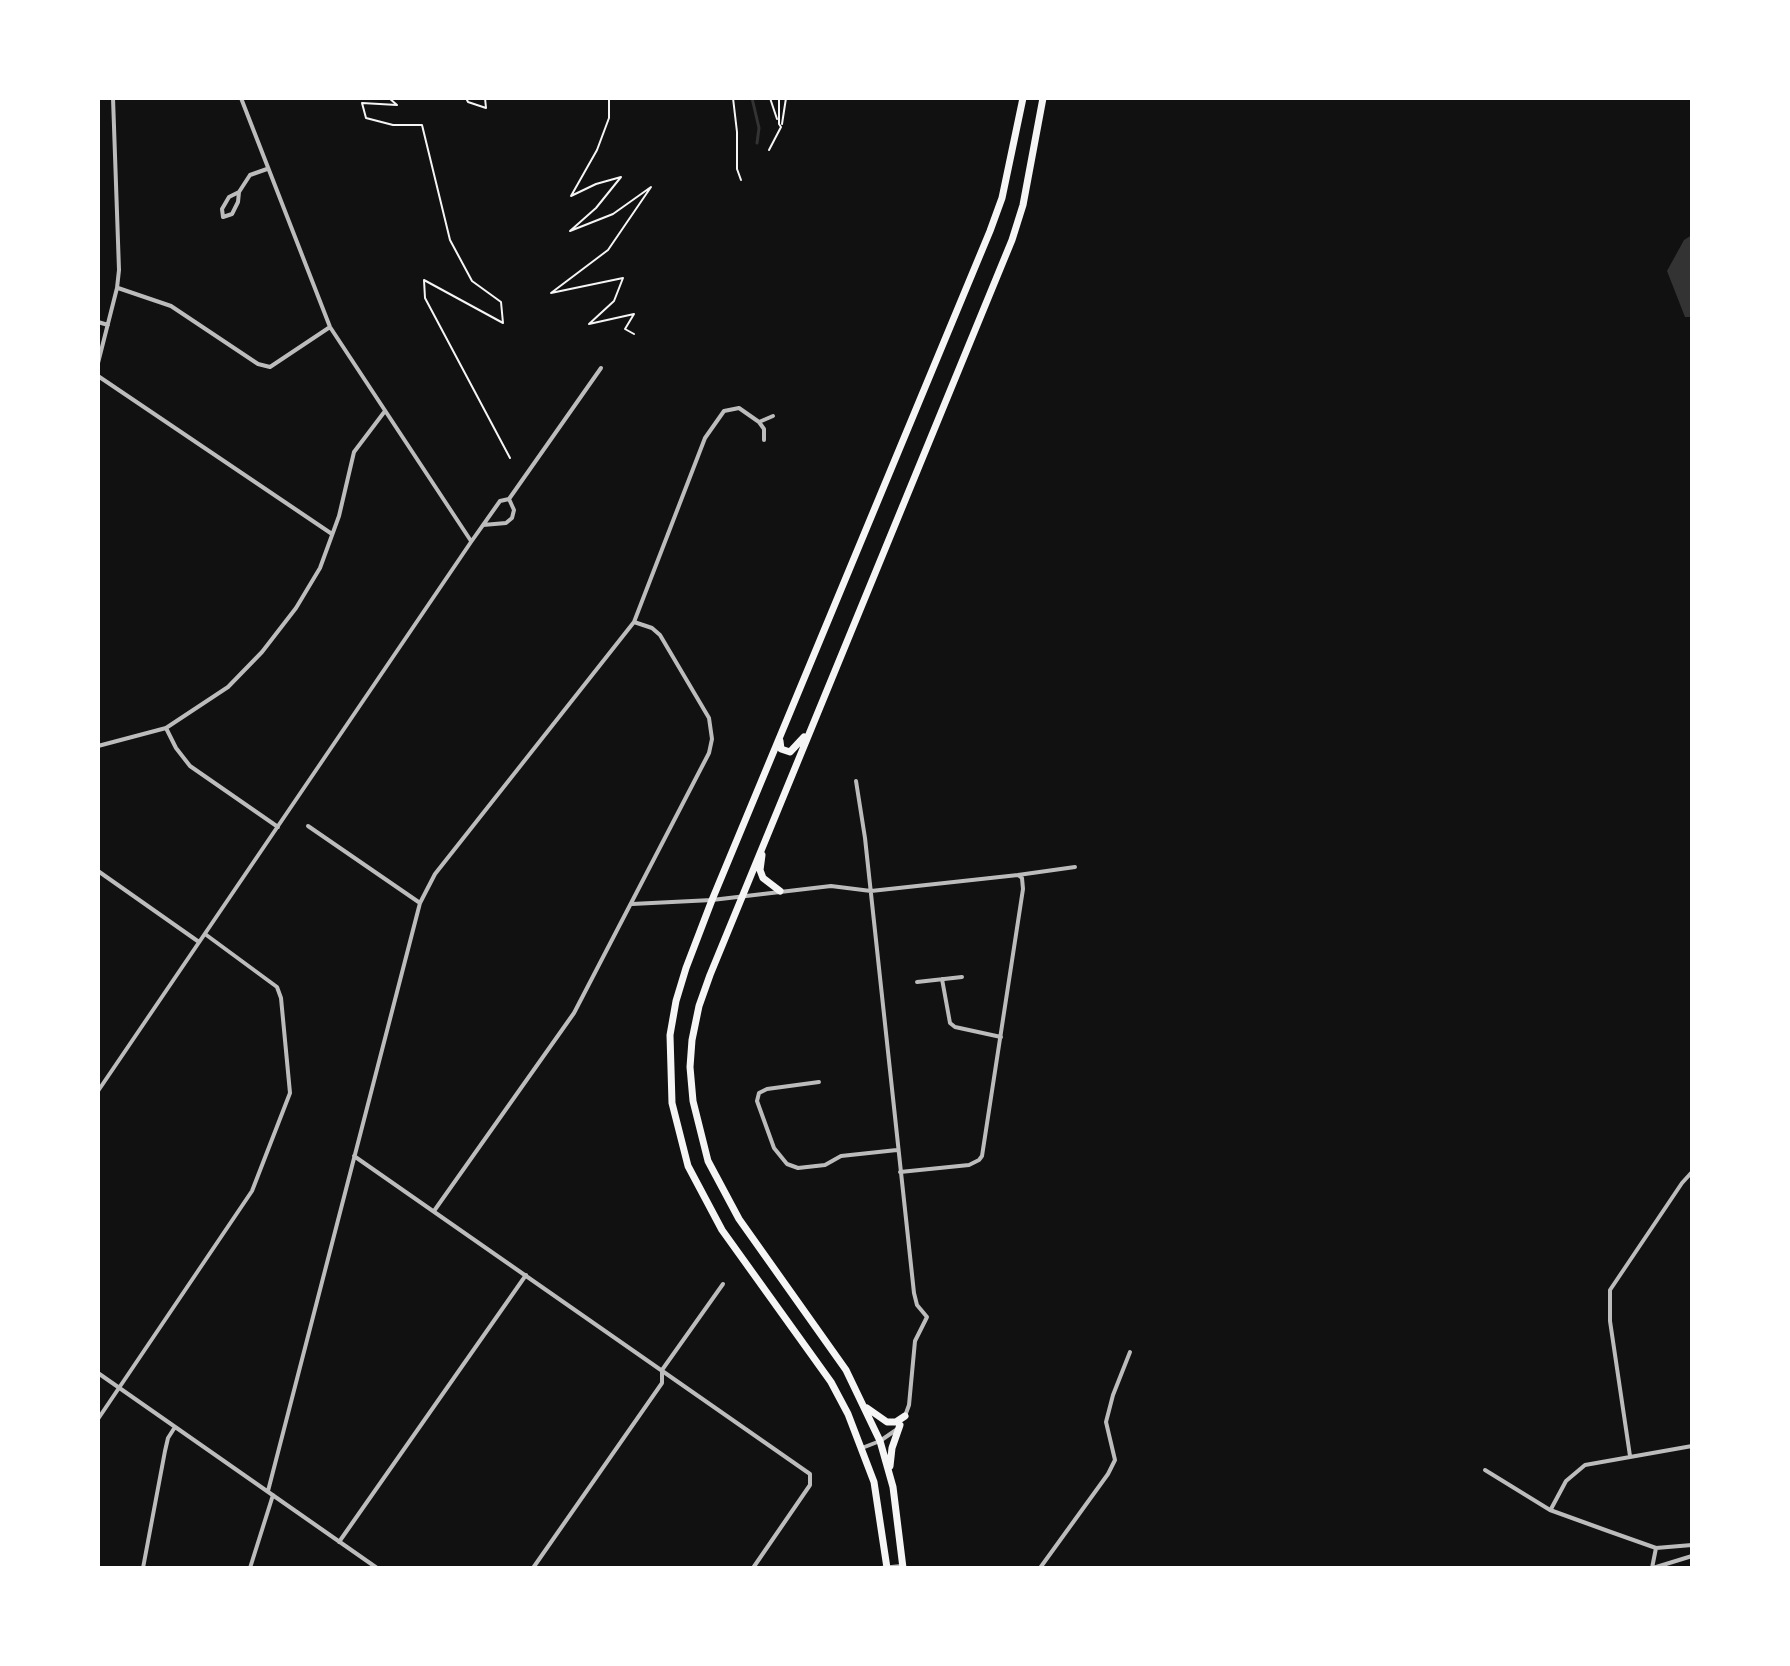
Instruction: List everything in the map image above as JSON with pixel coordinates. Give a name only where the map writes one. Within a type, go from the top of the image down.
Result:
[{"type":"main road","points":[[885,1567],[876,1493],[862,1448],[831,1382],[722,1230],[688,1166],[672,1103],[670,1035],[686,968],[712,900],[990,231],[1002,198],[1023,98]]},
{"type":"main road","points":[[903,1567],[891,1478],[880,1441],[846,1370],[739,1219],[708,1161],[699,1132],[690,1067],[692,1040],[699,1006],[742,895],[1012,240],[1023,205],[1043,98]]},
{"type":"main road","points":[[780,741],[781,749],[790,752],[815,718]]},
{"type":"main road","points":[[769,830],[760,870],[763,878],[780,891]]},
{"type":"main road","points":[[862,1404],[887,1422],[896,1422],[905,1416]]},
{"type":"main road","points":[[891,1478],[892,1448],[900,1425]]},
{"type":"street","points":[[98,363],[119,270],[113,98]]},
{"type":"street","points":[[241,98],[330,327],[471,542]]},
{"type":"street","points":[[239,192],[229,197],[222,209],[223,217],[232,214],[239,192],[250,175],[268,169]]},
{"type":"street","points":[[117,288],[171,306],[258,364],[270,367],[330,327]]},
{"type":"street","points":[[98,322],[108,325]]},
{"type":"street","points":[[98,1091],[471,542],[500,501],[509,499],[601,368]]},
{"type":"street","points":[[98,376],[332,534]]},
{"type":"street","points":[[250,1568],[420,903],[435,874],[634,622],[705,438],[724,411],[739,408],[759,422],[764,429],[764,440]]},
{"type":"street","points":[[98,746],[166,728],[228,687],[262,652],[296,608],[320,568],[354,452],[385,411]]},
{"type":"street","points":[[759,422],[773,416]]},
{"type":"street","points":[[483,525],[506,523],[512,518],[514,510],[509,499]]},
{"type":"street","points":[[434,1211],[574,1013],[709,753],[712,739],[709,718],[660,635],[652,628],[634,622]]},
{"type":"street","points":[[166,728],[190,766],[278,827]]},
{"type":"street","points":[[856,781],[871,891],[914,1293],[917,1305],[927,1317],[915,1341],[909,1405],[905,1416],[895,1432],[862,1448]]},
{"type":"street","points":[[308,826],[420,903]]},
{"type":"street","points":[[632,904],[712,900],[831,886],[871,891],[1075,867]]},
{"type":"street","points":[[98,871],[199,942]]},
{"type":"street","points":[[900,1172],[969,1165],[979,1160],[1023,889],[1022,878],[1018,875]]},
{"type":"street","points":[[98,1419],[252,1191],[290,1093],[281,998],[277,987],[205,934]]},
{"type":"street","points":[[917,982],[962,977]]},
{"type":"street","points":[[942,979],[950,1023],[955,1027],[1001,1037]]},
{"type":"street","points":[[819,1082],[767,1089],[759,1093],[757,1101],[774,1148],[787,1164],[798,1168],[825,1165],[841,1156],[897,1150]]},
{"type":"street","points":[[354,1156],[802,1467],[812,1477],[810,1485],[753,1568]]},
{"type":"street","points":[[1630,1456],[1610,1321],[1610,1290],[1692,1172]]},
{"type":"street","points":[[339,1542],[526,1275]]},
{"type":"street","points":[[533,1568],[662,1383],[662,1370],[723,1284]]},
{"type":"street","points":[[1040,1568],[1115,1460],[1106,1422],[1130,1352]]},
{"type":"street","points":[[98,1373],[377,1568]]},
{"type":"street","points":[[143,1568],[165,1451],[175,1427]]},
{"type":"street","points":[[1550,1510],[1566,1481],[1585,1465],[1692,1446]]},
{"type":"street","points":[[1485,1470],[1550,1510],[1656,1548],[1692,1545]]},
{"type":"street","points":[[1656,1548],[1652,1568],[1692,1556]]},
{"type":"street","points":[[885,1567],[903,1567]]},
{"type":"path","points":[[389,98],[397,105],[362,103],[366,118],[393,125],[422,125],[450,240],[472,281],[501,302],[503,323],[424,280],[425,298],[510,458]]},
{"type":"path","points":[[466,98],[468,102],[486,108],[485,98]]},
{"type":"path","points":[[609,98],[609,118],[597,150],[571,196],[621,177],[596,208],[570,231],[613,214],[651,187],[608,250],[551,293],[623,278],[614,301],[589,324],[634,314],[625,329],[634,334]]},
{"type":"path","points":[[733,98],[738,142],[737,169],[741,180]]},
{"type":"path","points":[[770,98],[780,126]]},
{"type":"path","points":[[779,98],[780,126]]},
{"type":"path","points":[[769,150],[780,126],[786,98]]},
{"type":"shaded area","points":[[1692,235],[1692,317],[1685,317],[1667,271],[1684,240]]},
{"type":"waterway","points":[[752,98],[759,128],[757,143]]}]
